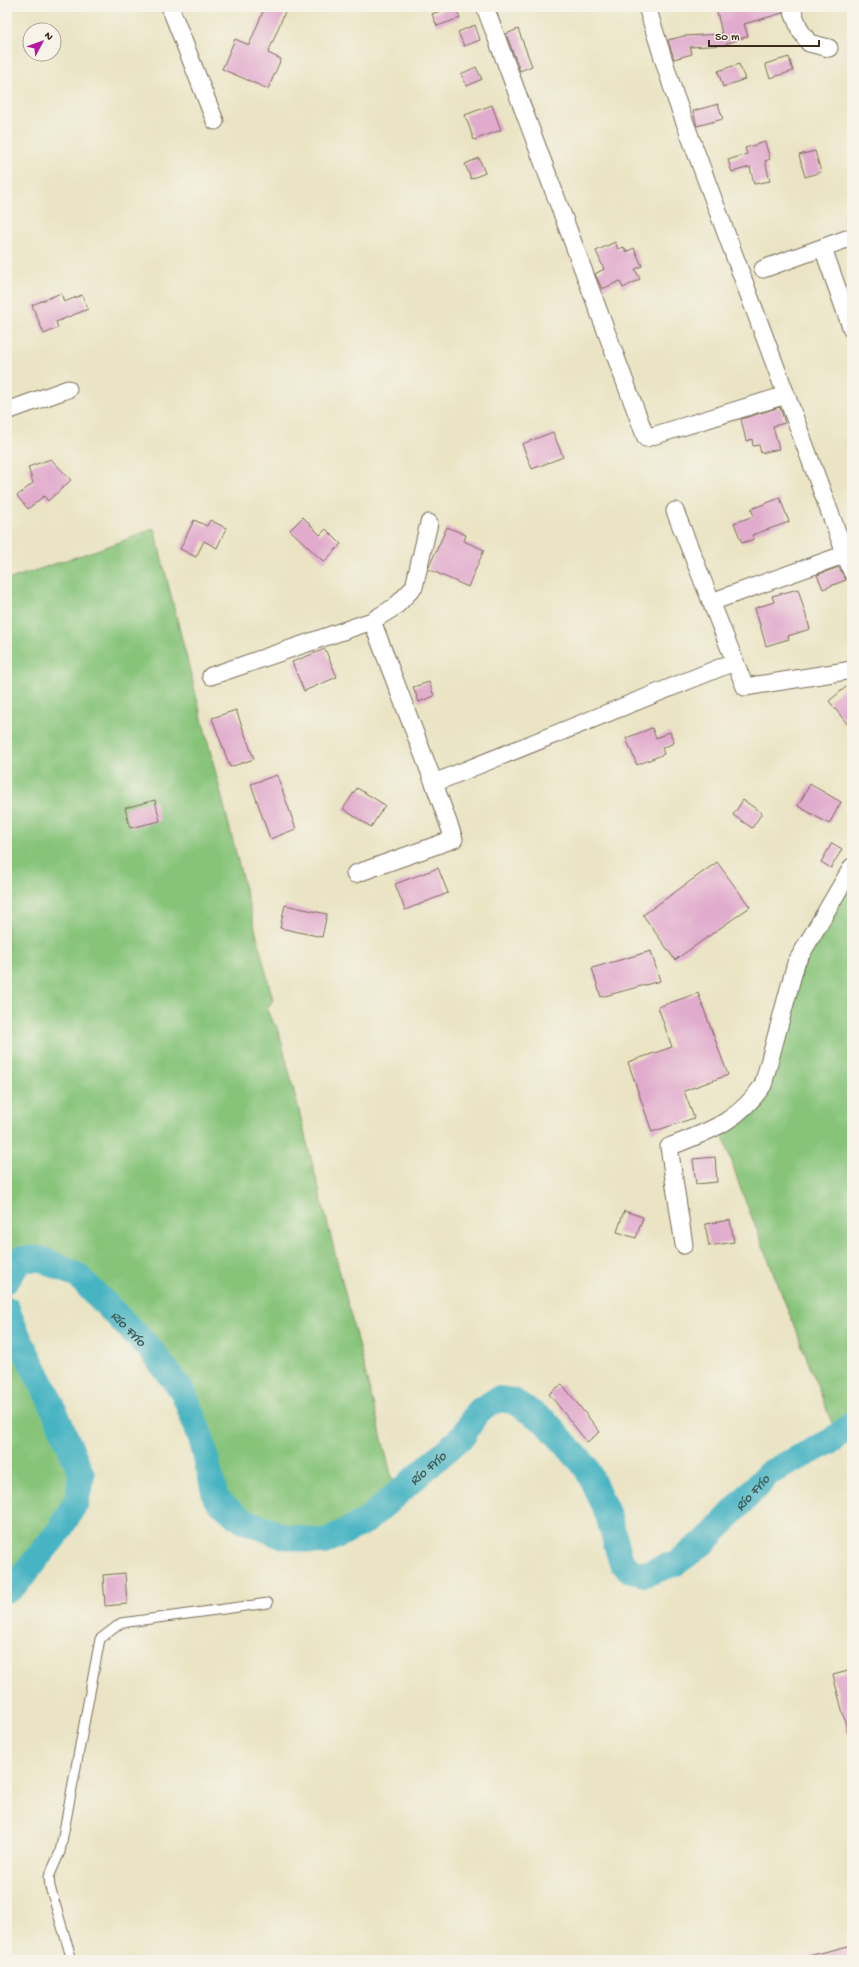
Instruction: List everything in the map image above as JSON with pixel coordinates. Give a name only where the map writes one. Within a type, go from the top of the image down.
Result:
[{"type":"street","points":[[170,7],[215,121]]},
{"type":"street","points":[[485,7],[646,438],[786,395]]},
{"type":"street","points":[[647,7],[675,96],[852,572]]},
{"type":"street","points":[[791,7],[800,30],[809,43],[829,48]]},
{"type":"street","points":[[763,269],[852,238]]},
{"type":"street","points":[[824,248],[852,330]]},
{"type":"street","points":[[7,411],[68,389]]},
{"type":"street","points":[[675,511],[745,687],[852,670]]},
{"type":"street","points":[[211,676],[372,620],[396,606],[414,587],[429,523]]},
{"type":"street","points":[[711,602],[846,554]]},
{"type":"street","points":[[355,874],[454,839],[372,620]]},
{"type":"street","points":[[434,783],[734,662]]},
{"type":"street","points":[[684,1245],[669,1147],[720,1126],[752,1101],[763,1085],[796,963],[852,867]]},
{"type":"lane","points":[[72,1960],[50,1887],[50,1876],[60,1852],[100,1639],[121,1623],[268,1602]]},
{"type":"green space","points":[[154,528],[273,1000],[267,1010],[272,1021],[278,1028],[396,1494],[366,1521],[324,1542],[282,1536],[239,1518],[216,1499],[201,1438],[183,1392],[150,1349],[78,1276],[42,1259],[21,1259],[7,1280],[7,580],[117,543]]},
{"type":"green space","points":[[852,867],[852,1424],[837,1436],[740,1187],[720,1126],[752,1101],[796,963]]},
{"type":"green space","points":[[7,1309],[16,1332],[50,1400],[82,1475],[76,1502],[59,1531],[22,1577],[11,1589],[7,1590]]},
{"type":"building","points":[[265,7],[287,7],[268,53],[281,59],[268,89],[222,69],[235,39],[249,45]]},
{"type":"building","points":[[455,7],[460,18],[437,26],[432,14]]},
{"type":"building","points":[[716,7],[781,7],[783,13],[744,24],[748,36],[726,45],[690,47],[692,54],[674,59],[668,40],[684,36],[722,34]]},
{"type":"building","points":[[475,25],[480,40],[464,46],[458,32]]},
{"type":"building","points":[[518,29],[532,66],[520,71],[506,34]]},
{"type":"building","points":[[789,57],[793,71],[770,78],[765,64]]},
{"type":"building","points":[[739,64],[745,79],[723,87],[718,71]]},
{"type":"building","points":[[476,67],[482,79],[467,86],[461,74]]},
{"type":"building","points":[[718,104],[723,119],[697,126],[693,111]]},
{"type":"building","points":[[492,105],[501,130],[474,140],[465,115]]},
{"type":"building","points":[[765,142],[770,159],[765,161],[770,181],[754,184],[750,167],[732,172],[728,160],[747,154],[745,148]]},
{"type":"building","points":[[815,151],[821,172],[805,177],[799,155]]},
{"type":"building","points":[[479,158],[485,173],[471,179],[465,164]]},
{"type":"building","points":[[615,242],[618,249],[624,247],[626,252],[634,248],[642,266],[635,269],[640,279],[623,288],[620,281],[602,289],[595,274],[604,269],[596,251]]},
{"type":"building","points":[[61,293],[64,302],[82,295],[88,309],[56,322],[58,328],[44,334],[32,305]]},
{"type":"building","points":[[780,407],[785,423],[773,426],[779,449],[761,453],[759,445],[753,446],[752,439],[746,441],[741,419]]},
{"type":"building","points":[[553,432],[563,457],[532,469],[522,444]]},
{"type":"building","points":[[51,459],[71,480],[48,501],[44,496],[28,509],[17,496],[33,483],[28,467]]},
{"type":"building","points":[[780,498],[789,522],[752,535],[754,539],[742,543],[734,523],[754,516],[751,509]]},
{"type":"building","points":[[303,517],[320,535],[326,529],[341,544],[324,562],[290,530]]},
{"type":"building","points":[[194,520],[207,526],[210,520],[226,528],[217,548],[204,541],[196,557],[180,549]]},
{"type":"building","points":[[447,527],[466,535],[464,541],[484,550],[468,587],[428,569]]},
{"type":"building","points":[[839,567],[846,580],[823,589],[817,575]]},
{"type":"building","points":[[798,589],[810,629],[788,636],[789,639],[766,646],[755,608],[774,602],[772,596]]},
{"type":"building","points":[[325,649],[337,677],[304,691],[292,662]]},
{"type":"building","points":[[429,682],[434,696],[419,702],[413,687]]},
{"type":"building","points":[[852,682],[852,730],[829,701]]},
{"type":"building","points":[[236,710],[254,759],[230,767],[212,718]]},
{"type":"building","points":[[652,728],[656,738],[670,732],[674,743],[662,748],[664,754],[637,765],[626,738]]},
{"type":"building","points":[[277,775],[296,829],[270,839],[251,784]]},
{"type":"building","points":[[810,784],[841,802],[829,824],[798,806]]},
{"type":"building","points":[[357,788],[385,805],[371,827],[343,809]]},
{"type":"building","points":[[155,800],[160,821],[130,828],[125,808]]},
{"type":"building","points":[[743,800],[762,813],[752,828],[733,815]]},
{"type":"building","points":[[832,843],[842,849],[831,868],[821,862]]},
{"type":"building","points":[[717,862],[750,907],[675,960],[643,915]]},
{"type":"building","points":[[438,868],[448,893],[405,910],[395,884]]},
{"type":"building","points":[[285,905],[327,914],[322,937],[280,928]]},
{"type":"building","points":[[651,951],[660,981],[601,997],[592,968]]},
{"type":"building","points":[[698,993],[728,1075],[684,1091],[694,1118],[652,1132],[628,1062],[672,1047],[658,1007]]},
{"type":"building","points":[[715,1157],[717,1182],[696,1184],[693,1159]]},
{"type":"building","points":[[624,1211],[643,1217],[636,1238],[617,1232]]},
{"type":"building","points":[[730,1220],[734,1242],[709,1246],[705,1224]]},
{"type":"building","points":[[562,1384],[600,1432],[587,1442],[549,1394]]},
{"type":"building","points":[[125,1573],[127,1604],[105,1606],[103,1575]]},
{"type":"building","points":[[852,1670],[852,1732],[848,1733],[833,1675]]},
{"type":"building","points":[[852,1945],[852,1960],[810,1960],[809,1956]]},
{"type":"waterway","name":"Río Frío","points":[[7,1280],[21,1259],[42,1259],[78,1276],[150,1349],[183,1392],[201,1438],[216,1499],[239,1518],[282,1536],[324,1542],[366,1521],[463,1436],[477,1412],[498,1399],[513,1401],[546,1422],[586,1467],[608,1515],[621,1561],[631,1571],[645,1574],[676,1563],[707,1540],[769,1473],[831,1441],[852,1424]]},
{"type":"waterway","name":"Río Frío","points":[[7,1309],[16,1332],[50,1400],[82,1475],[76,1502],[59,1531],[22,1577],[11,1589],[7,1590]]}]
